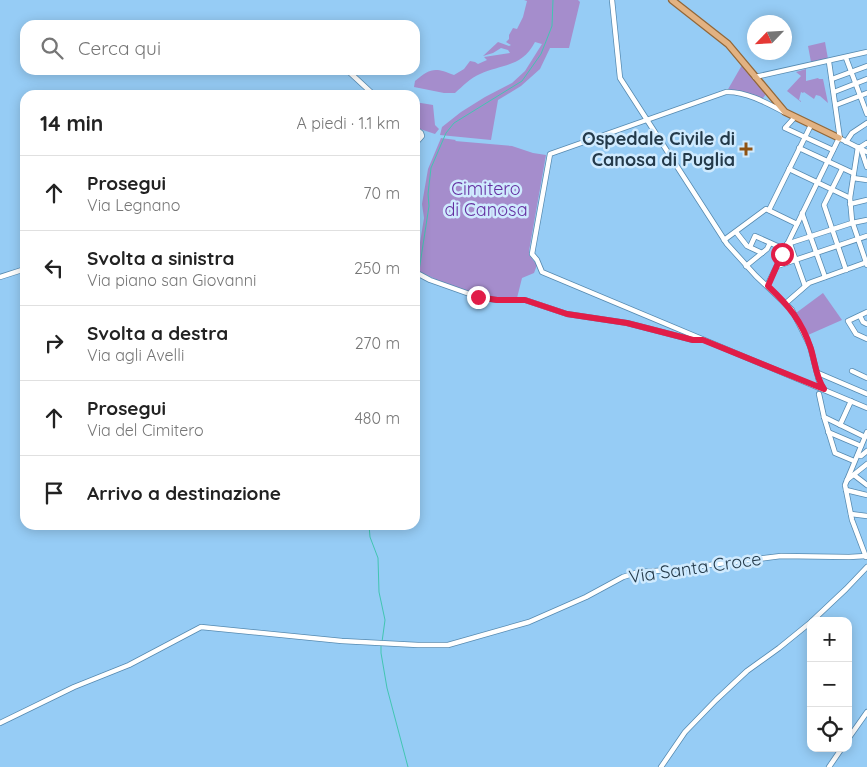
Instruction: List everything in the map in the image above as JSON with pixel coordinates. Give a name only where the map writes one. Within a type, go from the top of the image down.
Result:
[{"type":"main road","points":[[672,0],[728,44],[785,112],[839,139]]},
{"type":"street","points":[[612,0],[620,78],[724,240],[746,266],[792,310],[806,336],[820,384],[824,389]]},
{"type":"street","points":[[755,78],[867,52]]},
{"type":"street","points":[[846,58],[867,114]]},
{"type":"street","points":[[768,286],[839,139],[829,62]]},
{"type":"street","points":[[832,79],[867,66]]},
{"type":"street","points":[[352,75],[369,90]]},
{"type":"street","points":[[834,92],[867,79]]},
{"type":"street","points":[[785,112],[772,105],[733,92],[717,94],[550,154],[531,250],[542,272],[867,408]]},
{"type":"street","points":[[836,105],[867,93]]},
{"type":"street","points":[[795,117],[785,128],[833,150]]},
{"type":"street","points":[[846,142],[852,134],[867,123]]},
{"type":"street","points":[[769,210],[811,125]]},
{"type":"street","points":[[839,139],[867,152]]},
{"type":"street","points":[[786,303],[805,286],[867,263],[852,223],[850,198],[859,148],[867,143]]},
{"type":"street","points":[[799,148],[853,176],[867,180]]},
{"type":"street","points":[[859,148],[867,167]]},
{"type":"street","points":[[789,169],[850,198]]},
{"type":"street","points":[[842,169],[824,205],[846,270]]},
{"type":"street","points":[[850,204],[867,200]]},
{"type":"street","points":[[724,240],[766,209],[797,224]]},
{"type":"street","points":[[802,213],[825,277]]},
{"type":"street","points":[[750,247],[755,236],[787,246],[832,229],[867,220]]},
{"type":"street","points":[[736,232],[747,246],[762,253]]},
{"type":"street","points":[[777,266],[867,236]]},
{"type":"street","points":[[746,266],[767,249],[770,242]]},
{"type":"street","points":[[787,246],[796,260],[805,286]]},
{"type":"street","points":[[862,251],[867,249]]},
{"type":"street","points":[[0,277],[20,271]]},
{"type":"street","points":[[420,274],[430,280],[478,297],[497,300],[525,300],[567,314],[627,323],[693,340],[703,340]]},
{"type":"street","points":[[867,312],[848,321],[856,334],[867,339]]},
{"type":"street","points":[[860,316],[863,322],[867,324]]},
{"type":"street","points":[[852,371],[867,378]]},
{"type":"street","points":[[818,372],[867,394]]},
{"type":"street","points":[[819,394],[835,453],[854,461]]},
{"type":"street","points":[[840,425],[851,401]]},
{"type":"street","points":[[824,417],[866,434],[846,481],[850,514],[866,554]]},
{"type":"street","points":[[828,432],[861,446]]},
{"type":"street","points":[[858,455],[861,456],[867,451]]},
{"type":"street","points":[[846,481],[867,464]]},
{"type":"street","points":[[854,474],[867,485]]},
{"type":"street","points":[[846,490],[867,495]]},
{"type":"street","points":[[850,514],[867,516]]},
{"type":"street","name":"Via Santa Croce","points":[[0,723],[74,687],[136,662],[201,627],[373,642],[448,645],[475,636],[511,628],[556,611],[623,577],[639,572],[781,556],[849,557],[866,554]]},
{"type":"street","points":[[815,617],[867,567]]},
{"type":"street","points":[[661,767],[685,732],[716,700],[747,671],[807,624]]},
{"type":"street","points":[[852,733],[867,712]]},
{"type":"street","points":[[829,767],[839,752]]},
{"type":"green space","points":[[524,0],[578,0],[580,2],[569,48],[550,48],[540,69],[521,86],[498,100],[491,140],[440,135],[442,127],[461,112],[512,83],[525,71],[542,44],[535,42],[530,50],[518,60],[476,76],[455,93],[444,93],[414,87],[415,81],[429,71],[437,70],[454,75],[464,69],[470,61],[478,64],[487,60],[484,57],[510,53],[508,50],[501,48],[483,56],[498,42],[511,45],[506,42],[513,28],[517,29],[523,17],[527,1]]},
{"type":"green space","points":[[825,42],[828,59],[811,62],[808,46]]},
{"type":"green space","points":[[742,65],[766,94],[761,101],[727,91]]},
{"type":"green space","points":[[806,69],[806,81],[818,78],[823,79],[828,103],[820,96],[816,95],[814,99],[804,92],[801,92],[799,100],[801,102],[787,91],[801,76],[796,72]]},
{"type":"green space","points":[[420,103],[433,105],[435,125],[439,129],[435,134],[420,129]]},
{"type":"green space","name":"Cimitero di Canosa","points":[[441,138],[512,146],[546,155],[529,251],[529,255],[537,265],[534,273],[522,278],[517,298],[465,291],[420,272],[420,243],[424,218],[422,204],[428,169]]},
{"type":"green space","points":[[823,293],[842,320],[808,335],[796,313]]},
{"type":"waterway","points":[[420,264],[429,206],[428,194],[431,168],[446,133],[454,123],[522,81],[541,54],[552,26],[553,0]]},
{"type":"waterway","points":[[369,530],[378,558],[379,592],[385,620],[382,642]]},
{"type":"waterway","points":[[381,646],[387,688],[408,767]]},
{"type":"place","name":"Ospedale Civile di Canosa di Puglia","points":[[746,149]]},
{"type":"route","points":[[478,297],[504,301],[528,300],[560,313],[627,323],[693,340],[703,340],[824,389],[819,380],[810,346],[798,321],[786,303],[768,286],[782,254]]}]
